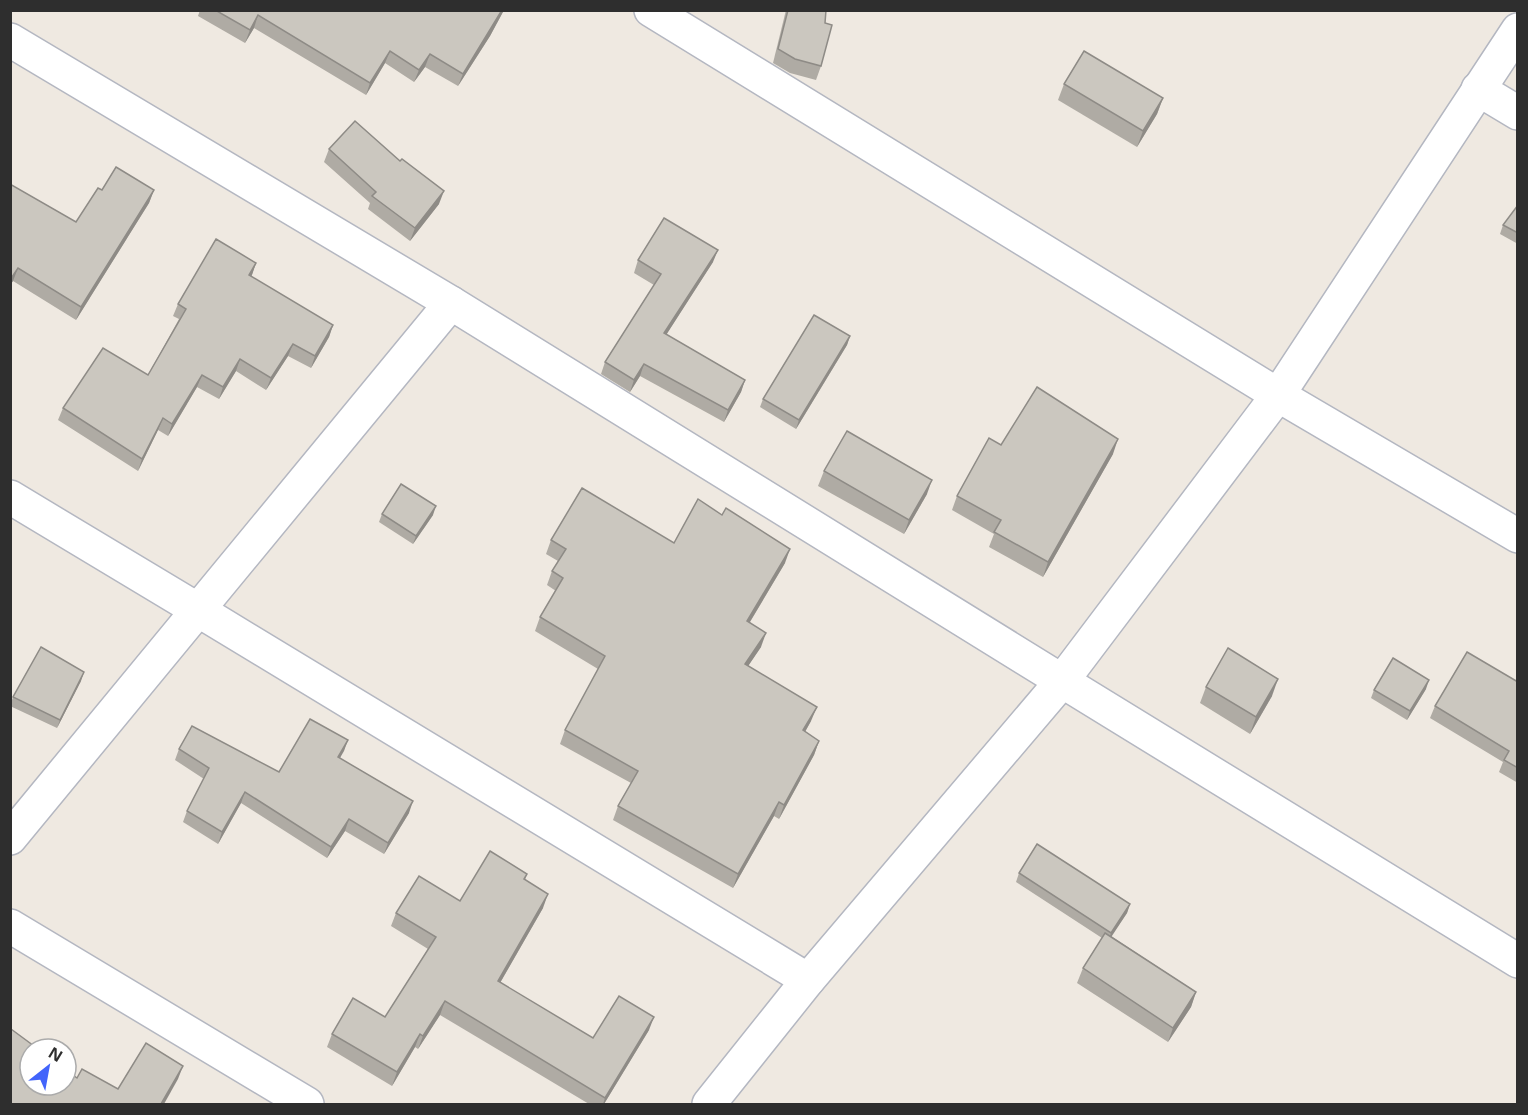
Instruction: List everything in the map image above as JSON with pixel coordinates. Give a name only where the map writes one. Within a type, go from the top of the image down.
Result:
[{"type":"street","points":[[651,10],[1278,395],[1518,536]]},
{"type":"street","points":[[710,1104],[808,980],[1062,681],[1278,395],[1518,30]]},
{"type":"street","points":[[10,40],[451,303],[1518,961]]},
{"type":"street","points":[[1478,89],[1518,113]]},
{"type":"street","points":[[10,838],[451,303]]},
{"type":"street","points":[[10,497],[808,980]]},
{"type":"street","points":[[10,926],[307,1104]]},
{"type":"building","points":[[215,10],[502,10],[463,74],[430,54],[419,70],[390,51],[370,83],[258,15],[250,30]]},
{"type":"building","points":[[788,10],[826,10],[825,23],[832,25],[821,66],[795,59],[778,49]]},
{"type":"building","points":[[1084,51],[1163,98],[1143,131],[1064,84]]},
{"type":"building","points":[[355,121],[400,161],[402,159],[444,191],[415,228],[372,196],[376,192],[329,149]]},
{"type":"building","points":[[116,167],[154,190],[81,307],[18,268],[10,280],[10,184],[76,222],[98,188],[102,190]]},
{"type":"building","points":[[1518,205],[1518,233],[1503,225]]},
{"type":"building","points":[[664,218],[718,250],[664,333],[745,380],[728,410],[644,364],[634,380],[605,362],[661,274],[638,260]]},
{"type":"building","points":[[216,239],[256,263],[249,275],[333,325],[315,356],[293,344],[271,378],[240,359],[223,387],[202,375],[172,424],[163,418],[142,459],[63,408],[103,348],[148,375],[186,309],[178,304]]},
{"type":"building","points":[[814,315],[850,336],[799,420],[763,399]]},
{"type":"building","points":[[1037,387],[1118,439],[1048,562],[994,532],[1001,520],[957,496],[989,438],[1001,445]]},
{"type":"building","points":[[847,431],[932,480],[909,520],[824,471]]},
{"type":"building","points":[[401,484],[436,506],[416,536],[382,514]]},
{"type":"building","points":[[582,488],[674,543],[698,499],[722,515],[726,508],[790,549],[747,621],[766,633],[745,664],[817,707],[803,730],[819,741],[784,805],[779,802],[738,874],[618,806],[638,771],[565,730],[605,656],[540,617],[563,578],[552,571],[566,549],[551,540]]},
{"type":"building","points":[[41,647],[84,672],[60,720],[13,697]]},
{"type":"building","points":[[1228,648],[1278,679],[1256,717],[1206,687]]},
{"type":"building","points":[[1467,652],[1518,682],[1518,768],[1504,760],[1509,751],[1435,706]]},
{"type":"building","points":[[1393,658],[1429,680],[1410,711],[1374,690]]},
{"type":"building","points":[[310,719],[348,740],[338,757],[413,801],[388,843],[349,819],[331,847],[245,792],[222,832],[187,811],[209,768],[179,749],[192,726],[279,772]]},
{"type":"building","points":[[1037,844],[1130,904],[1111,933],[1019,873]]},
{"type":"building","points":[[490,851],[527,874],[524,879],[548,894],[498,981],[593,1038],[619,996],[654,1017],[605,1098],[445,1001],[423,1036],[420,1034],[397,1072],[332,1034],[353,998],[385,1017],[436,937],[396,913],[419,876],[460,901]]},
{"type":"building","points":[[1105,933],[1196,992],[1173,1028],[1083,968]]},
{"type":"building","points":[[11,1029],[22,1037],[18,1037],[18,1097],[78,1097],[78,1076],[82,1069],[118,1089],[146,1043],[183,1066],[161,1104],[10,1104]]}]
